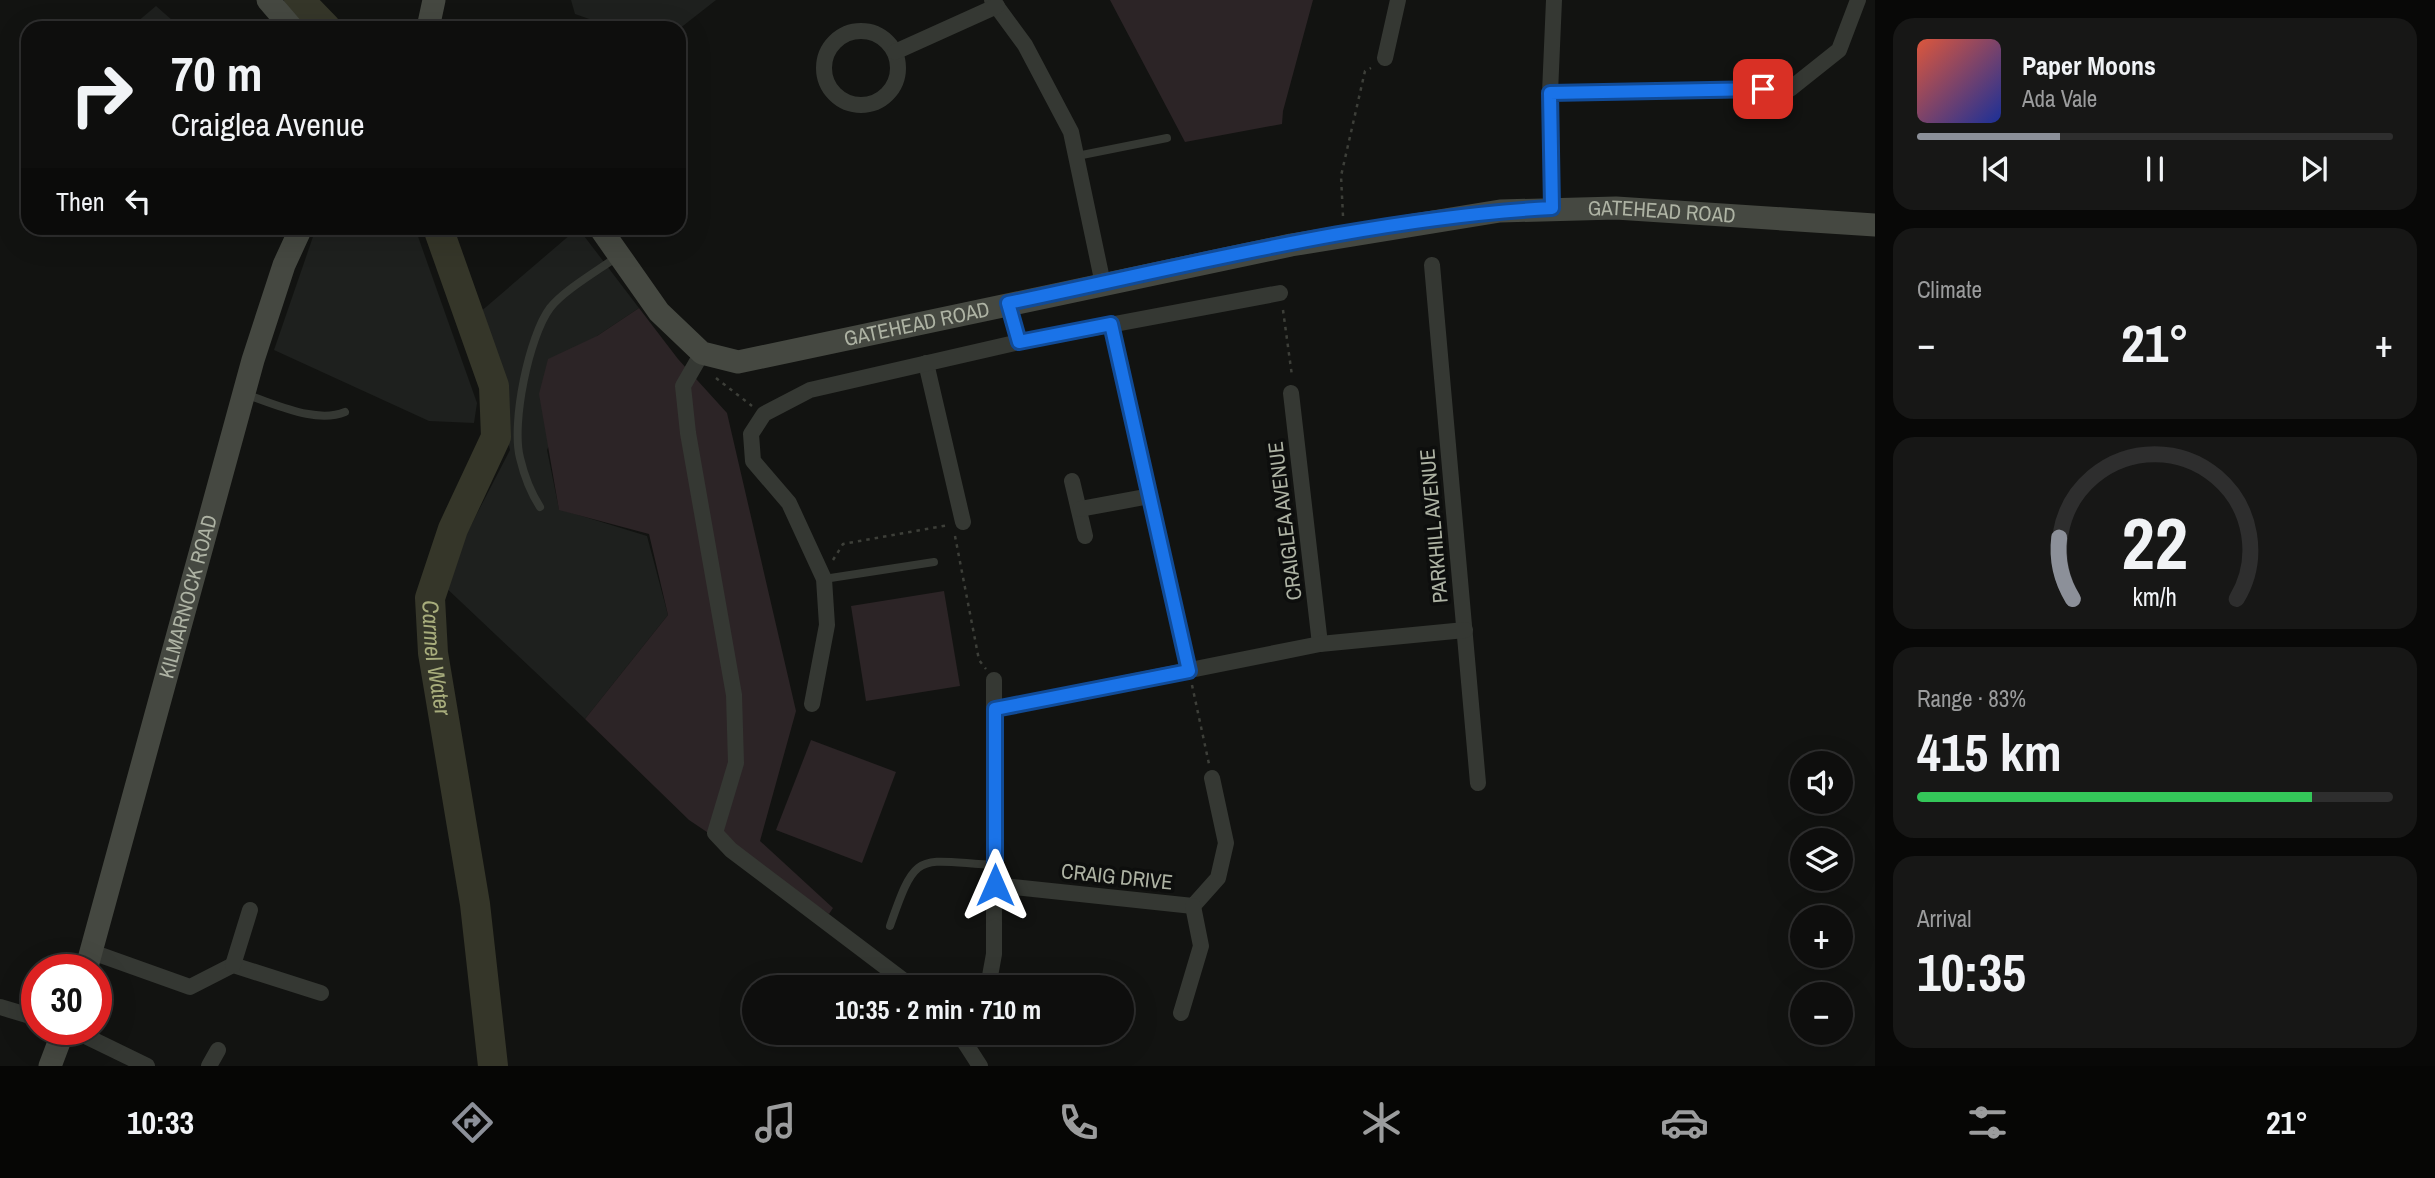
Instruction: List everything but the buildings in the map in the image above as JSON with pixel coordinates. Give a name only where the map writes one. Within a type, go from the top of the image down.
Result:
[{"type":"main road","points":[[268,0],[286,21]]},
{"type":"main road","points":[[430,21],[434,0]]},
{"type":"main road","name":"GATEHEAD ROAD","points":[[606,235],[659,312],[699,358],[738,362],[1008,303],[1343,236],[1500,211],[1616,208],[1875,225]]},
{"type":"main road","name":"KILMARNOCK ROAD","points":[[91,954],[244,394],[284,265],[298,235]]},
{"type":"main road","points":[[50,1066],[58,1045]]},
{"type":"street","points":[[1385,58],[1398,0]]},
{"type":"street","points":[[1552,208],[1550,93],[1554,0]]},
{"type":"street","points":[[1550,93],[1790,89],[1839,50],[1858,0]]},
{"type":"street","points":[[895,52],[994,3],[1026,45],[1071,132],[1103,284]]},
{"type":"street","points":[[871,32],[883,37],[895,52],[899,65],[895,85],[887,96],[871,105],[845,103],[829,89],[824,72],[825,59],[830,47],[847,33],[871,32]]},
{"type":"street","name":"PARKHILL AVENUE","points":[[1432,265],[1478,783]]},
{"type":"street","points":[[812,704],[827,625],[824,578],[789,503],[753,461],[751,434],[764,414],[810,390],[1019,342],[1280,293]]},
{"type":"street","points":[[1008,303],[1019,342]]},
{"type":"street","points":[[1111,324],[1189,671]]},
{"type":"street","points":[[699,358],[683,386],[688,433],[734,695],[737,728],[736,763],[715,833],[731,850],[896,975]]},
{"type":"street","points":[[926,363],[963,522]]},
{"type":"street","name":"CRAIGLEA AVENUE","points":[[1291,393],[1320,644]]},
{"type":"street","points":[[1072,481],[1085,536]]},
{"type":"street","points":[[1080,509],[1150,496]]},
{"type":"street","points":[[995,709],[1320,644],[1465,630]]},
{"type":"street","points":[[990,975],[994,954],[995,885],[994,680]]},
{"type":"street","name":"CRAIG DRIVE","points":[[1193,906],[1219,878],[1226,843],[1212,778]]},
{"type":"street","name":"CRAIG DRIVE","points":[[995,885],[1193,906]]},
{"type":"street","name":"CRAIG DRIVE","points":[[1181,1013],[1201,946],[1193,906]]},
{"type":"street","points":[[112,967],[191,987],[233,965],[250,910]]},
{"type":"street","points":[[233,965],[321,993]]},
{"type":"street","points":[[0,1007],[21,1013]]},
{"type":"street","points":[[104,1045],[148,1066]]},
{"type":"street","points":[[966,1045],[980,1066]]},
{"type":"street","points":[[209,1066],[218,1050]]},
{"type":"lane","points":[[1077,156],[1167,138]]},
{"type":"lane","points":[[540,507],[533,496],[519,456],[519,414],[531,353],[543,319],[552,305],[621,254]]},
{"type":"lane","points":[[244,394],[320,416],[332,417],[345,412]]},
{"type":"lane","points":[[824,578],[934,562]]},
{"type":"lane","points":[[890,926],[908,877],[918,866],[930,862],[995,865]]},
{"type":"path","points":[[1343,236],[1341,176],[1365,71],[1385,58]]},
{"type":"path","points":[[1280,293],[1293,367],[1291,393]]},
{"type":"path","points":[[699,358],[764,414]]},
{"type":"path","points":[[824,578],[843,544],[963,522]]},
{"type":"path","points":[[963,522],[955,534],[979,660],[994,680]]},
{"type":"path","points":[[1189,671],[1212,778]]},
{"type":"shaded area","points":[[571,0],[716,0],[686,24],[686,21],[595,21],[575,14]]},
{"type":"shaded area","points":[[1110,0],[1313,0],[1283,111],[1282,124],[1185,142]]},
{"type":"shaded area","points":[[156,6],[173,21],[138,21]]},
{"type":"shaded area","points":[[314,235],[417,235],[477,403],[474,423],[429,421],[274,350]]},
{"type":"shaded area","points":[[570,235],[583,235],[639,308],[597,336],[547,450],[559,509],[647,536],[668,615],[585,719],[441,583],[510,450],[479,313]]},
{"type":"shaded area","points":[[639,308],[678,359],[727,413],[796,711],[760,841],[833,908],[829,914],[689,820],[585,719],[668,615],[649,534],[559,510],[539,394],[548,359],[597,336]]},
{"type":"shaded area","points":[[944,591],[960,686],[866,701],[851,606]]},
{"type":"shaded area","points":[[811,740],[896,772],[862,863],[776,830]]},
{"type":"waterway","name":"Carmel Water","points":[[299,0],[319,21]]},
{"type":"waterway","name":"Carmel Water","points":[[440,235],[494,386],[496,437],[453,529],[430,598],[433,653],[475,904],[493,1066]]},
{"type":"route","points":[[995,885],[995,709],[1189,671],[1111,324],[1019,342],[1008,303],[1292,245],[1432,220],[1500,211],[1552,208],[1550,93],[1763,89]]}]
